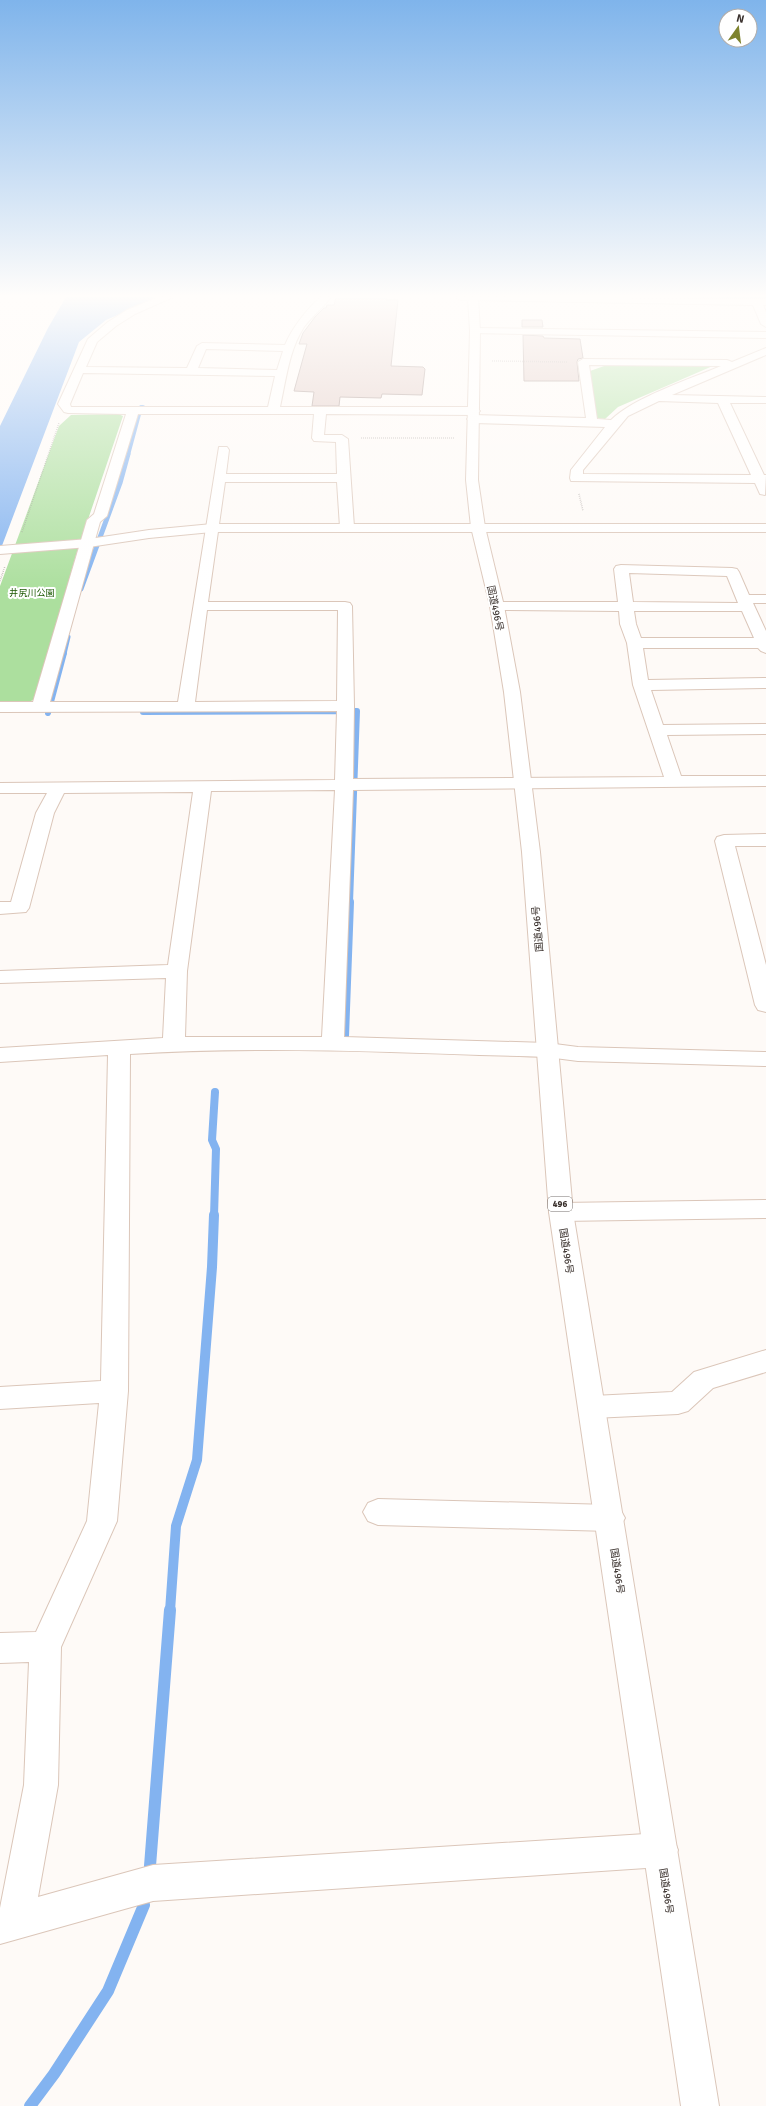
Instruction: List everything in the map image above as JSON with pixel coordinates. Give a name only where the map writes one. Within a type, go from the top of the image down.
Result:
[{"type":"main road","points":[[68,395],[64,404],[68,410],[320,411],[473,423],[592,422],[614,424]]},
{"type":"main road","points":[[273,411],[277,395]]},
{"type":"main road","name":"国道496号","points":[[473,395],[472,480],[478,527],[497,606],[512,692],[531,852],[561,1212],[593,1407],[700,2106]]},
{"type":"main road","points":[[588,395],[592,422]]},
{"type":"main road","points":[[664,395],[624,414],[614,424],[577,470],[576,478],[763,479]]},
{"type":"main road","points":[[658,398],[766,400]]},
{"type":"main road","points":[[722,399],[763,479],[766,494]]},
{"type":"main road","points":[[40,707],[89,543],[94,520],[100,516],[133,411]]},
{"type":"main road","points":[[320,411],[318,438],[342,439],[343,478],[347,527]]},
{"type":"main road","points":[[186,706],[223,450]]},
{"type":"main road","points":[[219,478],[343,478]]},
{"type":"main road","points":[[0,550],[89,543],[149,534],[212,528],[766,528]]},
{"type":"main road","points":[[635,643],[765,646],[732,572],[621,569],[628,624],[635,643],[641,685],[674,781]]},
{"type":"main road","points":[[497,606],[626,606],[746,603],[766,598]]},
{"type":"main road","points":[[201,606],[344,606],[346,706],[344,785],[336,925],[333,1044]]},
{"type":"main road","points":[[641,685],[766,684]]},
{"type":"main road","points":[[0,708],[346,706]]},
{"type":"main road","points":[[656,730],[766,729]]},
{"type":"main road","points":[[0,788],[59,786],[766,781]]},
{"type":"main road","points":[[174,1044],[177,971],[203,785]]},
{"type":"main road","points":[[0,908],[19,908],[45,813],[59,786]]},
{"type":"main road","points":[[766,840],[724,841],[766,1005]]},
{"type":"main road","points":[[0,977],[177,971]]},
{"type":"main road","points":[[0,1055],[119,1049],[174,1044],[333,1044],[547,1050],[578,1054],[766,1059]]},
{"type":"main road","points":[[119,1049],[114,1391],[102,1521],[46,1647],[41,1785],[8,1924],[153,1883],[661,1850]]},
{"type":"main road","points":[[561,1212],[766,1209]]},
{"type":"main road","points":[[593,1407],[678,1403],[704,1380],[766,1361]]},
{"type":"main road","points":[[0,1398],[114,1391]]},
{"type":"main road","points":[[378,1512],[610,1518]]},
{"type":"main road","points":[[0,1648],[46,1647]]},
{"type":"path","points":[[21,534],[56,426],[68,410]]},
{"type":"path","points":[[342,439],[473,423]]},
{"type":"path","points":[[576,478],[576,484],[587,528]]},
{"type":"green space","points":[[591,395],[645,395],[618,407],[605,419],[595,418]]},
{"type":"green space","name":"井尻川公園","points":[[118,414],[123,416],[76,555],[35,699],[27,703],[0,703],[0,586],[59,426],[71,415]]},
{"type":"water","points":[[15,395],[59,395],[0,551],[0,426]]},
{"type":"building","points":[[314,395],[382,395],[381,398],[340,397],[339,406],[312,406]]},
{"type":"waterway","points":[[128,455],[141,407],[143,407]]},
{"type":"waterway","points":[[81,589],[120,483],[128,454]]},
{"type":"waterway","points":[[64,654],[68,637]]},
{"type":"waterway","points":[[48,713],[64,653]]},
{"type":"waterway","points":[[143,712],[357,711],[350,903]]},
{"type":"waterway","points":[[345,1036],[350,902]]},
{"type":"waterway","points":[[214,1216],[216,1149],[212,1140],[215,1092]]},
{"type":"waterway","points":[[170,1611],[176,1526],[197,1460],[212,1267],[214,1215]]},
{"type":"waterway","points":[[150,1866],[170,1610]]},
{"type":"waterway","points":[[30,2106],[54,2074],[108,1991],[144,1905]]}]
